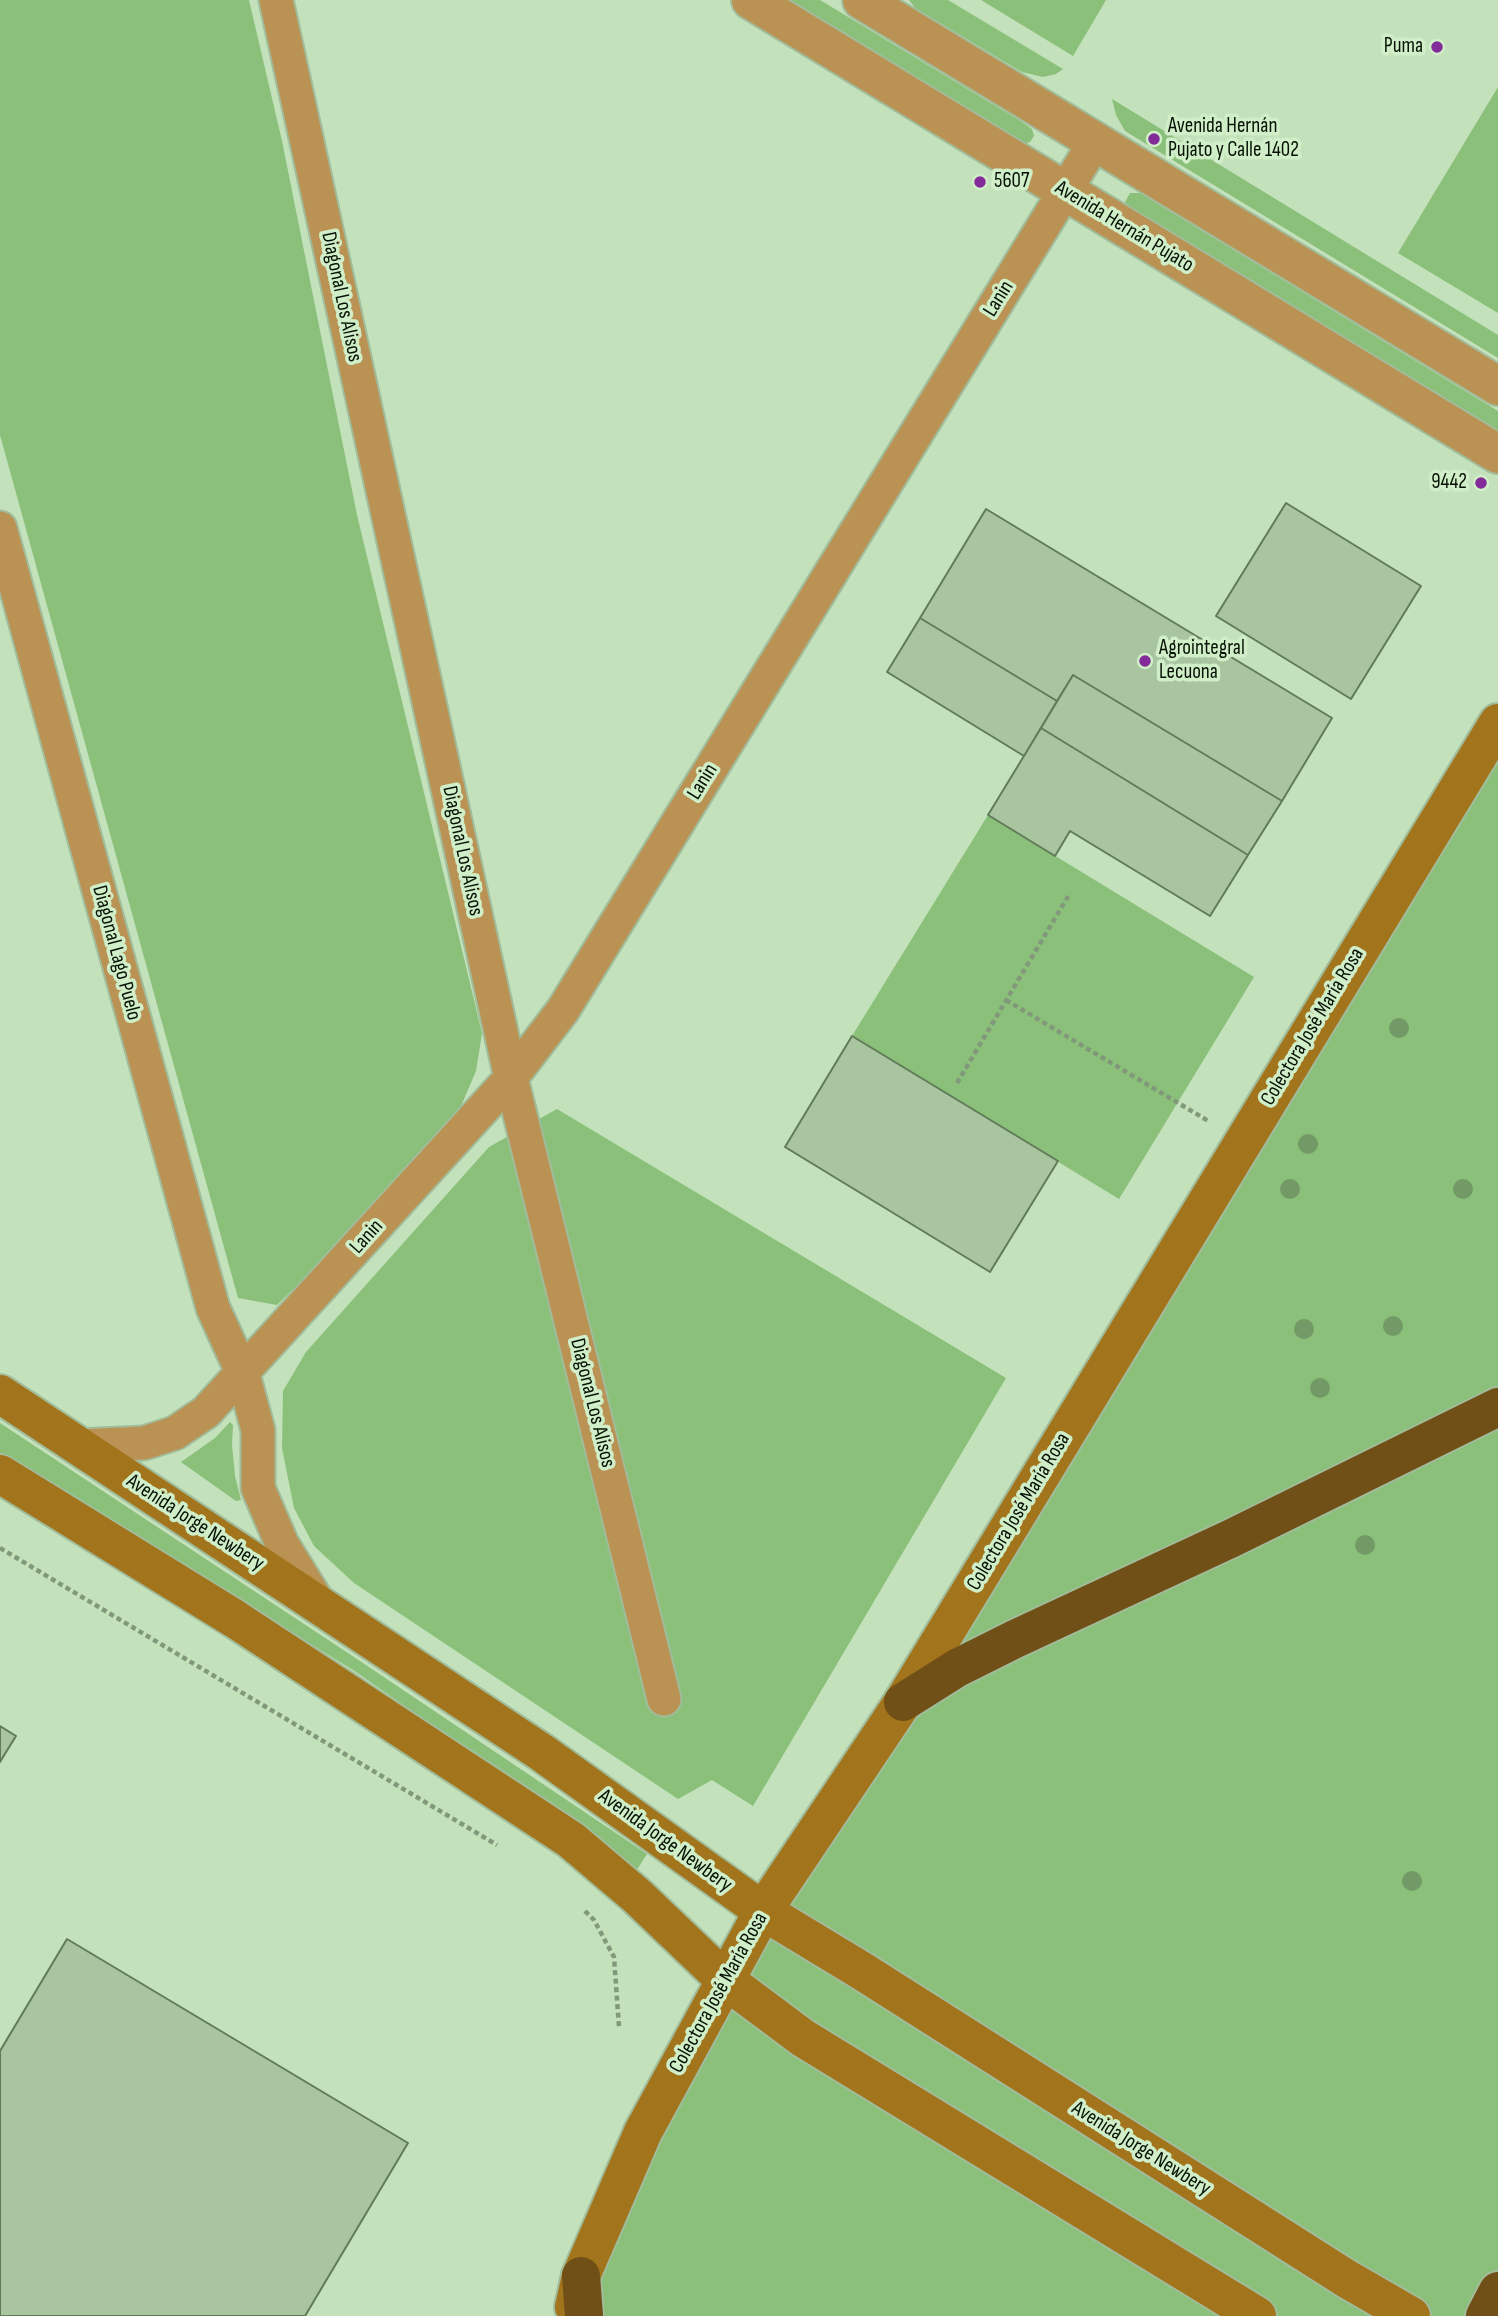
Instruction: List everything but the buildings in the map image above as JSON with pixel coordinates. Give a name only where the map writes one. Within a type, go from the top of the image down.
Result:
[{"type":"highway","points":[[903,1702],[957,1668],[1015,1639],[1232,1538],[1498,1407]]},
{"type":"highway","points":[[581,2276],[584,2316]]},
{"type":"highway","points":[[1485,2316],[1498,2291]]},
{"type":"main road","name":"Colectora José María Rosa","points":[[572,2316],[581,2276],[643,2132],[763,1911],[903,1702],[1498,723]]},
{"type":"main road","name":"Avenida Jorge Newbery","points":[[0,1394],[541,1752],[763,1911],[1347,2279],[1411,2316]]},
{"type":"main road","points":[[0,1474],[246,1626],[571,1840],[637,1896],[724,1979],[803,2038],[1257,2316]]},
{"type":"street","name":"Diagonal Los Alisos","points":[[276,0],[512,1078],[664,1699]]},
{"type":"street","name":"Avenida Hernán Pujato","points":[[751,0],[1498,454]]},
{"type":"street","points":[[862,0],[1498,386]]},
{"type":"street","name":"Lanin","points":[[243,1374],[512,1078],[563,1010],[1096,142]]},
{"type":"street","name":"Diagonal Lago Puelo","points":[[0,528],[214,1308],[243,1374],[258,1430],[258,1488],[282,1544],[321,1607]]},
{"type":"street","points":[[79,1446],[144,1443],[175,1433],[206,1412],[243,1374]]},
{"type":"path","points":[[957,1083],[1070,893]]},
{"type":"path","points":[[1006,1000],[1178,1103]]},
{"type":"path","points":[[0,1548],[508,1852]]},
{"type":"path","points":[[578,1904],[594,1920],[614,1956],[619,2027]]},
{"type":"green space","points":[[0,0],[249,0],[282,141],[357,515],[482,1033],[476,1071],[461,1106],[318,1265],[277,1305],[238,1298],[0,435]]},
{"type":"green space","points":[[782,0],[820,0],[1019,120],[1032,129],[1034,136],[1030,142],[1022,145]]},
{"type":"green space","points":[[909,0],[948,0],[1063,69],[1043,77],[1022,72],[915,8]]},
{"type":"green space","points":[[981,0],[1106,0],[1073,56]]},
{"type":"green space","points":[[1498,87],[1498,313],[1398,253]]},
{"type":"green space","points":[[1112,99],[1498,335],[1498,358],[1125,131],[1116,115]]},
{"type":"green space","points":[[1130,193],[1140,193],[1498,411],[1498,433],[1129,210],[1125,202]]},
{"type":"green space","points":[[1498,723],[1498,2316],[572,2316],[643,2132]]},
{"type":"green space","points":[[988,815],[1254,977],[1119,1199],[852,1036]]},
{"type":"green space","points":[[557,1109],[1006,1378],[753,1806],[712,1780],[678,1799],[354,1583],[314,1546],[294,1508],[282,1448],[283,1391],[306,1352],[489,1147]]},
{"type":"green space","points":[[230,1422],[233,1425],[235,1476],[241,1500],[236,1501],[181,1462],[215,1438]]},
{"type":"green space","points":[[0,1423],[647,1854],[634,1874],[584,1830],[353,1670],[0,1453]]},
{"type":"place","name":"Puma","points":[[1437,47]]},
{"type":"place","name":"Avenida Hernán Pujato y Calle 1402","points":[[1154,139]]},
{"type":"place","name":"5607","points":[[980,182]]},
{"type":"place","name":"9442","points":[[1481,483]]},
{"type":"place","name":"Agrointegral Lecuona","points":[[1145,661]]}]
